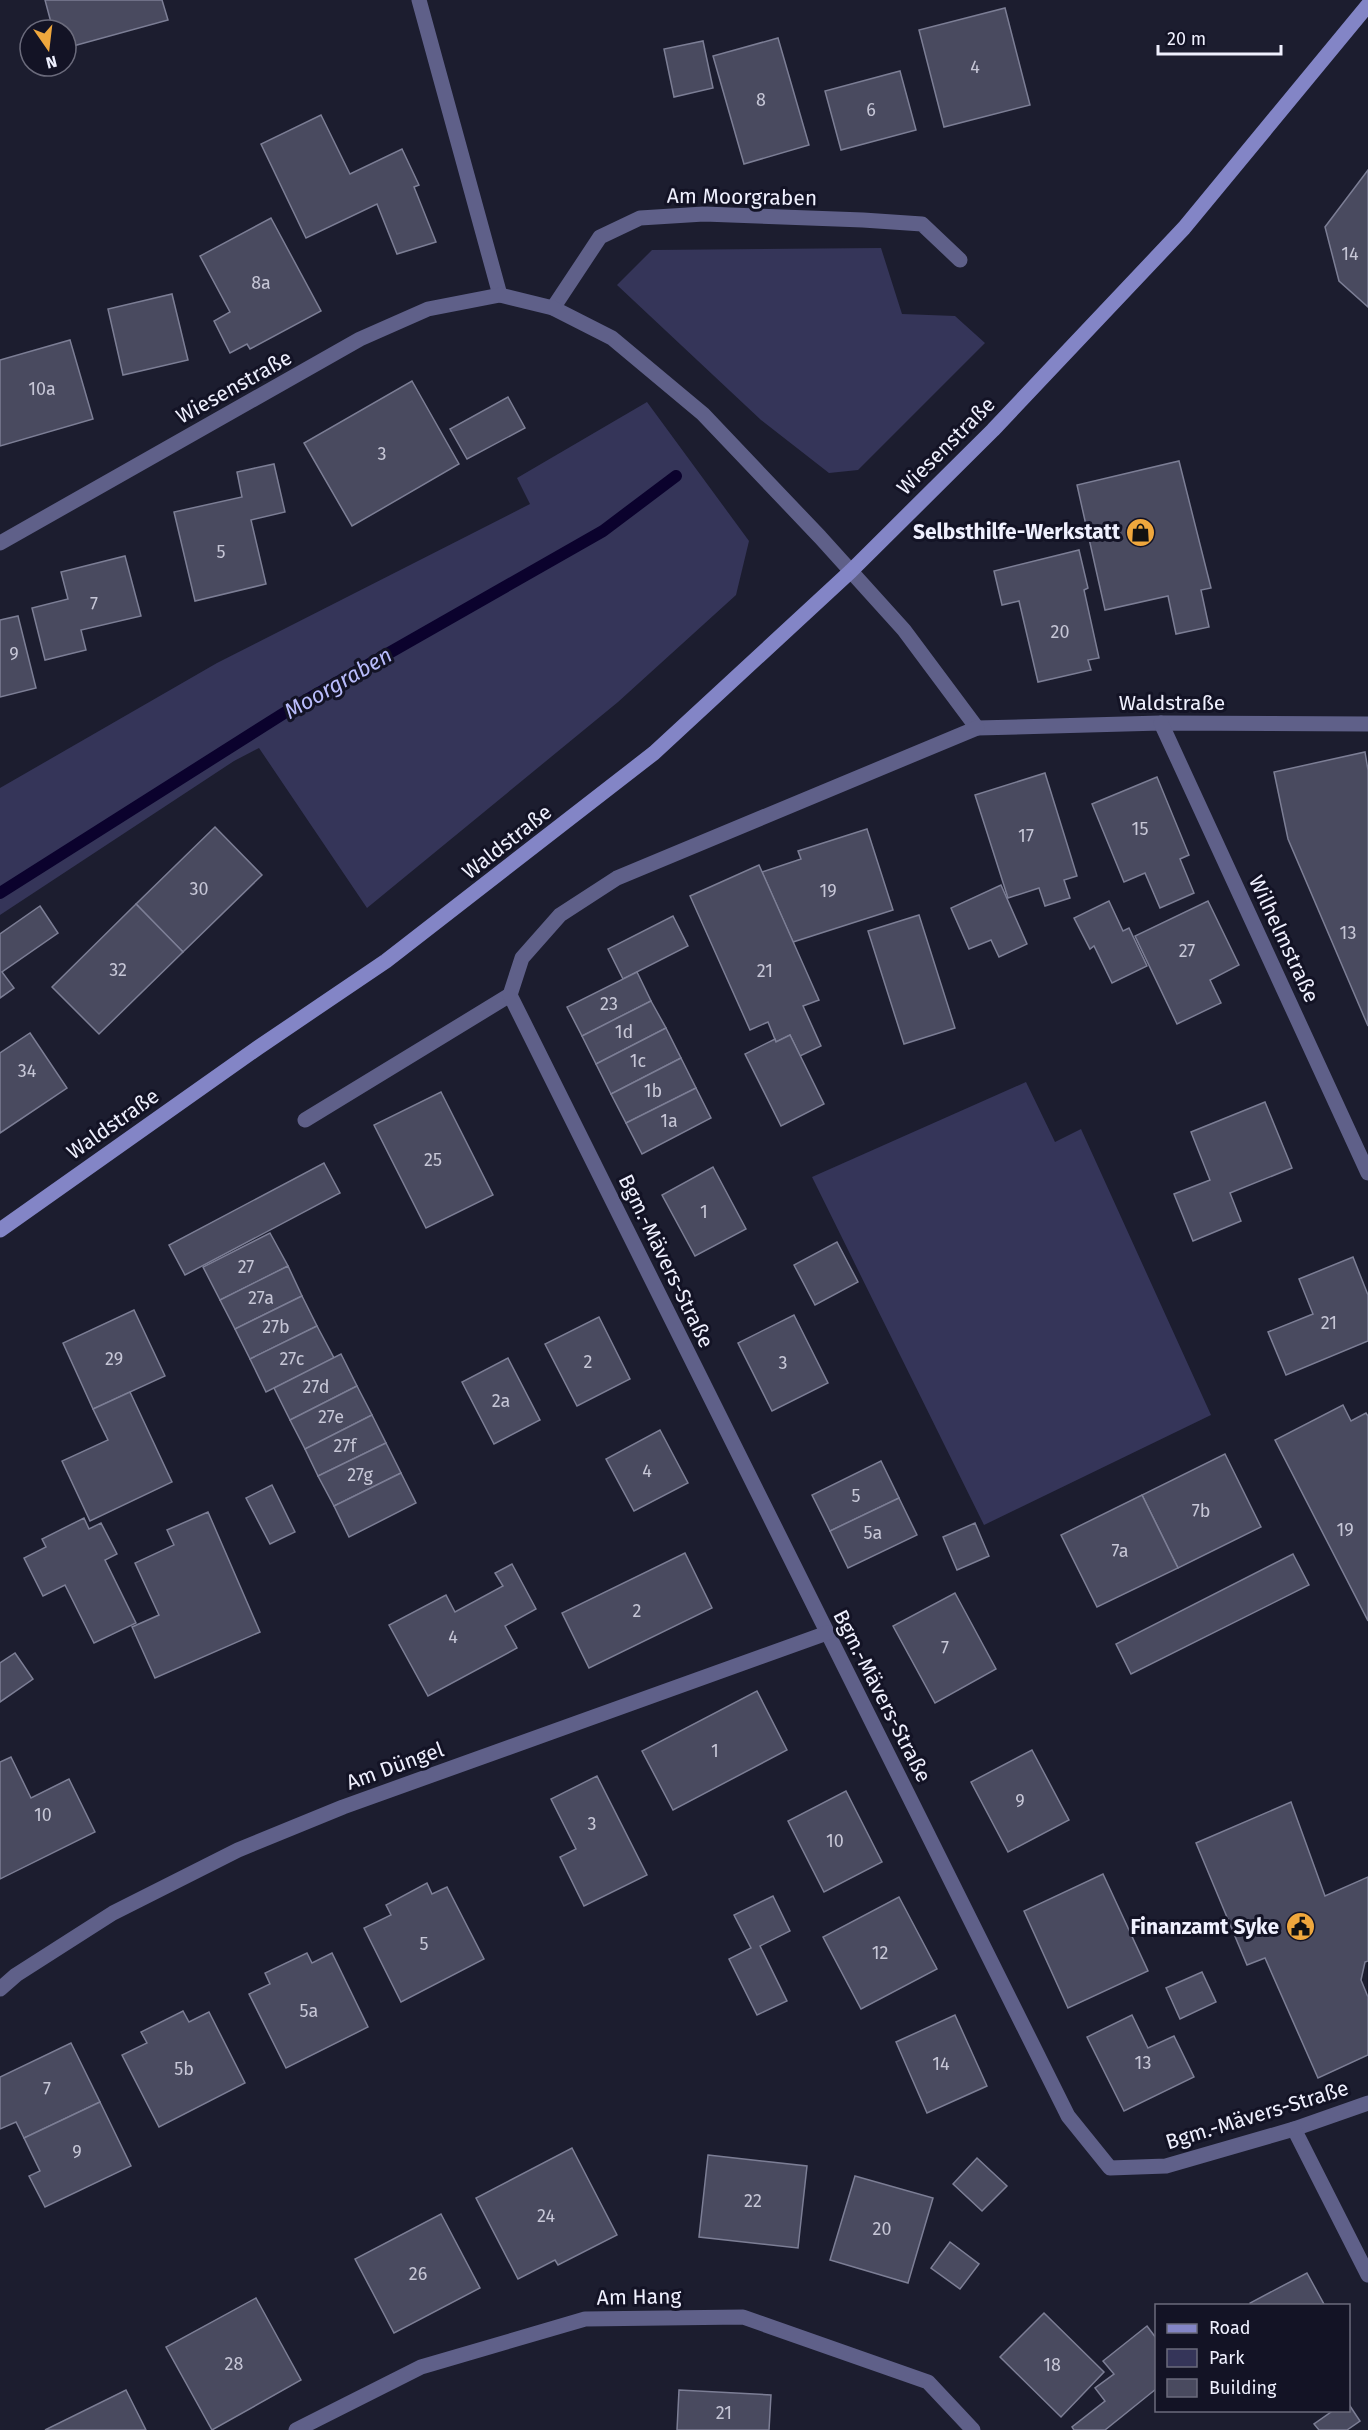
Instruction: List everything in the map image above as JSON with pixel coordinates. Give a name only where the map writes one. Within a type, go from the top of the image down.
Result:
[{"type":"main road","name":"Wiesenstraße","points":[[851,571],[993,430],[1184,228],[1368,5]]},
{"type":"main road","name":"Waldstraße","points":[[0,1230],[259,1047],[386,962],[474,894],[654,753],[851,571]]},
{"type":"street","points":[[419,0],[500,296]]},
{"type":"street","name":"Am Moorgraben","points":[[553,308],[600,237],[640,218],[704,214],[922,224],[960,260]]},
{"type":"street","name":"Wiesenstraße","points":[[0,543],[360,339],[428,309],[500,296],[553,308],[612,338],[703,414],[851,571]]},
{"type":"street","points":[[851,571],[904,630],[977,728]]},
{"type":"street","name":"Waldstraße","points":[[510,995],[522,958],[560,915],[617,878],[977,728],[1161,723],[1368,724]]},
{"type":"street","name":"Wilhelmstraße","points":[[1161,723],[1368,1173]]},
{"type":"street","points":[[305,1120],[510,995]]},
{"type":"street","name":"Bgm.-Mävers-Straße","points":[[510,995],[1068,2116],[1110,2168],[1166,2166],[1294,2129],[1368,2103]]},
{"type":"street","name":"Am Düngel","points":[[0,1989],[16,1975],[113,1913],[238,1850],[344,1807],[827,1633]]},
{"type":"street","points":[[1294,2129],[1368,2275]]},
{"type":"street","name":"Am Hang","points":[[296,2430],[422,2367],[585,2319],[743,2317],[928,2382],[973,2430]]},
{"type":"green space","points":[[881,248],[902,314],[955,316],[985,343],[858,470],[829,473],[761,420],[617,285],[652,250]]},
{"type":"green space","points":[[647,402],[749,541],[736,595],[618,702],[367,908],[259,748],[234,761],[0,915],[0,788],[217,663],[530,504],[517,478]]},
{"type":"green space","points":[[1026,1082],[1055,1142],[1081,1129],[1211,1415],[984,1525],[812,1177]]},
{"type":"building","points":[[45,0],[162,0],[168,20],[78,45],[78,18],[50,18]]},
{"type":"building","points":[[1005,8],[1030,105],[944,127],[919,30]]},
{"type":"building","points":[[778,38],[809,145],[744,164],[713,56]]},
{"type":"building","points":[[703,41],[713,88],[674,97],[664,49]]},
{"type":"building","points":[[900,71],[916,130],[841,150],[825,91]]},
{"type":"building","points":[[321,115],[350,174],[402,149],[419,185],[414,187],[436,242],[397,254],[377,204],[306,238],[261,144]]},
{"type":"building","points":[[1368,170],[1368,307],[1339,281],[1325,227]]},
{"type":"building","points":[[271,218],[321,311],[250,349],[247,344],[230,353],[214,321],[230,312],[200,256]]},
{"type":"building","points":[[172,294],[188,360],[123,375],[108,309]]},
{"type":"building","points":[[70,340],[93,419],[0,446],[0,360]]},
{"type":"building","points":[[412,381],[459,464],[352,526],[304,443]]},
{"type":"building","points":[[508,397],[525,428],[467,459],[450,429]]},
{"type":"building","points":[[1179,461],[1211,588],[1201,590],[1209,627],[1176,634],[1168,596],[1105,610],[1077,485]]},
{"type":"building","points":[[274,464],[285,512],[251,520],[266,584],[195,601],[174,512],[242,497],[237,472]]},
{"type":"building","points":[[1079,550],[1088,588],[1084,590],[1099,658],[1088,660],[1091,670],[1038,682],[1019,601],[1002,605],[994,571]]},
{"type":"building","points":[[125,556],[141,616],[81,630],[86,650],[45,660],[32,608],[68,599],[61,572]]},
{"type":"building","points":[[18,616],[36,688],[0,697],[0,620]]},
{"type":"building","points":[[1365,752],[1368,770],[1368,1026],[1288,839],[1274,772]]},
{"type":"building","points":[[1045,773],[1077,876],[1064,880],[1070,898],[1045,906],[1039,888],[1008,898],[975,795]]},
{"type":"building","points":[[1157,777],[1189,855],[1180,859],[1194,893],[1160,908],[1145,873],[1124,882],[1092,804]]},
{"type":"building","points":[[215,827],[262,875],[183,952],[136,904]]},
{"type":"building","points":[[867,829],[893,910],[793,942],[762,872],[801,859],[798,851]]},
{"type":"building","points":[[759,865],[819,1000],[803,1006],[821,1046],[800,1056],[790,1035],[776,1042],[768,1022],[750,1030],[690,896]]},
{"type":"building","points":[[1001,885],[1027,944],[999,957],[991,940],[969,949],[951,908]]},
{"type":"building","points":[[1109,901],[1123,931],[1129,928],[1147,966],[1112,983],[1094,946],[1090,949],[1074,918]]},
{"type":"building","points":[[1208,901],[1239,965],[1210,980],[1221,1003],[1177,1024],[1135,936]]},
{"type":"building","points":[[136,904],[183,952],[99,1034],[52,987]]},
{"type":"building","points":[[40,906],[58,933],[2,972],[14,988],[0,998],[0,934]]},
{"type":"building","points":[[919,915],[955,1028],[904,1044],[868,931]]},
{"type":"building","points":[[673,916],[688,946],[623,979],[608,949]]},
{"type":"building","points":[[637,972],[651,1001],[582,1036],[567,1007]]},
{"type":"building","points":[[651,1001],[666,1028],[596,1064],[582,1036]]},
{"type":"building","points":[[666,1028],[681,1058],[611,1094],[596,1064]]},
{"type":"building","points":[[30,1033],[67,1088],[0,1133],[0,1053]]},
{"type":"building","points":[[790,1035],[824,1104],[781,1126],[745,1054],[775,1039],[776,1042]]},
{"type":"building","points":[[681,1058],[696,1088],[626,1123],[611,1094]]},
{"type":"building","points":[[696,1088],[711,1118],[642,1154],[626,1123]]},
{"type":"building","points":[[441,1092],[493,1195],[426,1228],[374,1125]]},
{"type":"building","points":[[1265,1102],[1292,1168],[1230,1193],[1241,1221],[1193,1241],[1174,1194],[1210,1180],[1191,1132]]},
{"type":"building","points":[[324,1163],[340,1193],[185,1275],[169,1245]]},
{"type":"building","points":[[713,1167],[746,1229],[695,1256],[662,1195]]},
{"type":"building","points":[[270,1233],[288,1266],[220,1300],[203,1267]]},
{"type":"building","points":[[837,1242],[858,1282],[815,1305],[794,1265]]},
{"type":"building","points":[[1353,1257],[1368,1295],[1368,1341],[1286,1375],[1268,1332],[1313,1314],[1299,1279]]},
{"type":"building","points":[[288,1266],[302,1296],[235,1329],[220,1300]]},
{"type":"building","points":[[302,1296],[317,1326],[250,1359],[235,1329]]},
{"type":"building","points":[[134,1310],[165,1376],[93,1409],[63,1343]]},
{"type":"building","points":[[794,1315],[828,1383],[772,1411],[738,1343]]},
{"type":"building","points":[[599,1317],[630,1379],[577,1406],[545,1344]]},
{"type":"building","points":[[317,1326],[334,1358],[266,1392],[250,1359]]},
{"type":"building","points":[[341,1354],[357,1386],[290,1420],[274,1388]]},
{"type":"building","points":[[508,1358],[540,1420],[494,1444],[462,1382]]},
{"type":"building","points":[[357,1386],[372,1415],[305,1449],[290,1420]]},
{"type":"building","points":[[130,1392],[172,1482],[90,1521],[62,1461],[108,1440],[93,1409]]},
{"type":"building","points":[[1343,1405],[1351,1421],[1366,1413],[1368,1416],[1368,1621],[1275,1440]]},
{"type":"building","points":[[372,1415],[386,1443],[318,1476],[305,1449]]},
{"type":"building","points":[[660,1430],[688,1483],[634,1511],[606,1459]]},
{"type":"building","points":[[386,1443],[401,1473],[334,1506],[318,1476]]},
{"type":"building","points":[[1225,1454],[1261,1527],[1178,1568],[1142,1495]]},
{"type":"building","points":[[881,1461],[899,1498],[830,1531],[812,1495]]},
{"type":"building","points":[[401,1473],[416,1503],[349,1537],[334,1506]]},
{"type":"building","points":[[272,1485],[295,1532],[270,1544],[246,1498]]},
{"type":"building","points":[[1142,1495],[1178,1568],[1097,1607],[1061,1535]]},
{"type":"building","points":[[899,1498],[917,1535],[848,1568],[830,1531]]},
{"type":"building","points":[[208,1512],[260,1632],[155,1678],[132,1627],[159,1615],[135,1563],[174,1545],[167,1530]]},
{"type":"building","points":[[84,1518],[89,1529],[101,1523],[117,1554],[105,1560],[136,1623],[94,1643],[65,1585],[43,1596],[24,1558],[46,1547],[42,1539]]},
{"type":"building","points":[[975,1523],[989,1556],[957,1570],[943,1537]]},
{"type":"building","points":[[685,1553],[712,1608],[589,1668],[562,1613]]},
{"type":"building","points":[[1293,1554],[1309,1585],[1131,1674],[1116,1644]]},
{"type":"building","points":[[512,1564],[536,1609],[505,1626],[517,1648],[428,1696],[389,1625],[446,1595],[455,1612],[503,1586],[495,1573]]},
{"type":"building","points":[[955,1593],[996,1669],[935,1703],[893,1626]]},
{"type":"building","points":[[15,1653],[33,1679],[0,1702],[0,1663]]},
{"type":"building","points":[[757,1691],[787,1750],[673,1810],[642,1751]]},
{"type":"building","points":[[1032,1750],[1069,1820],[1008,1852],[971,1782]]},
{"type":"building","points":[[11,1757],[31,1798],[69,1779],[95,1832],[0,1879],[0,1762]]},
{"type":"building","points":[[597,1776],[647,1875],[584,1906],[560,1857],[576,1849],[551,1799]]},
{"type":"building","points":[[846,1791],[882,1862],[824,1892],[788,1821]]},
{"type":"building","name":"Finanzamt Syke","points":[[1291,1802],[1325,1896],[1368,1877],[1368,1961],[1365,1962],[1361,1980],[1368,1997],[1368,2055],[1318,2078],[1265,1958],[1247,1965],[1196,1843]]},
{"type":"building","points":[[1103,1874],[1148,1971],[1068,2008],[1024,1911]]},
{"type":"building","points":[[427,1883],[432,1894],[447,1887],[484,1959],[401,2002],[364,1928],[391,1915],[386,1905]]},
{"type":"building","points":[[773,1896],[790,1931],[760,1946],[787,2001],[757,2015],[729,1959],[751,1948],[734,1915]]},
{"type":"building","points":[[899,1897],[937,1969],[861,2009],[823,1937]]},
{"type":"building","points":[[307,1953],[312,1963],[332,1953],[368,2027],[286,2068],[249,1994],[270,1984],[265,1973]]},
{"type":"building","points":[[1202,1972],[1216,2002],[1180,2019],[1166,1988]]},
{"type":"building","points":[[183,2011],[189,2022],[209,2012],[245,2083],[159,2127],[122,2055],[147,2043],[141,2032]]},
{"type":"building","points":[[955,2015],[987,2086],[927,2113],[896,2042]]},
{"type":"building","points":[[1132,2015],[1148,2048],[1174,2036],[1194,2077],[1124,2111],[1087,2037]]},
{"type":"building","points":[[71,2043],[100,2102],[24,2138],[16,2122],[0,2129],[0,2077]]},
{"type":"building","points":[[100,2102],[131,2166],[45,2207],[29,2176],[40,2171],[24,2138]]},
{"type":"building","points":[[572,2148],[617,2235],[558,2265],[555,2260],[518,2279],[476,2198]]},
{"type":"building","points":[[708,2155],[807,2166],[798,2248],[699,2237]]},
{"type":"building","points":[[977,2158],[1007,2186],[982,2211],[953,2184]]},
{"type":"building","points":[[855,2176],[933,2198],[908,2283],[830,2260]]},
{"type":"building","points":[[441,2214],[480,2288],[394,2333],[355,2259]]},
{"type":"building","points":[[950,2242],[979,2264],[960,2289],[931,2268]]},
{"type":"building","points":[[1307,2273],[1324,2304],[1250,2304]]},
{"type":"building","points":[[256,2298],[301,2380],[212,2430],[166,2347]]},
{"type":"building","points":[[1044,2313],[1104,2372],[1061,2417],[1000,2357]]},
{"type":"building","points":[[1147,2326],[1155,2337],[1155,2390],[1105,2430],[1074,2430],[1072,2427],[1105,2401],[1095,2388],[1114,2374],[1103,2361]]},
{"type":"building","points":[[126,2390],[146,2430],[45,2430]]},
{"type":"building","points":[[679,2390],[771,2395],[769,2430],[677,2430]]},
{"type":"building","points":[[1350,2406],[1360,2421],[1347,2430],[1319,2430],[1314,2424],[1331,2412],[1350,2412]]},
{"type":"waterway","name":"Moorgraben","points":[[0,893],[289,710],[603,531],[676,476]]},
{"type":"place","name":"Selbsthilfe-Werkstatt","points":[[1141,532]]},
{"type":"place","name":"Finanzamt Syke","points":[[1300,1927]]}]
